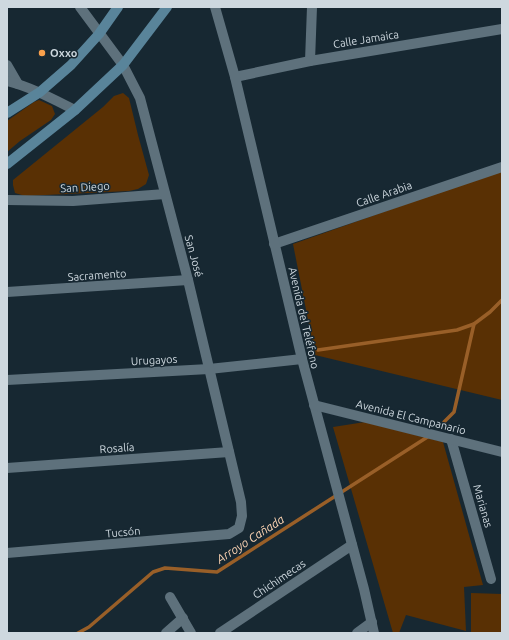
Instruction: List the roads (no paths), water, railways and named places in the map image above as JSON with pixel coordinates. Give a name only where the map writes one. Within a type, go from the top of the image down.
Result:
[{"type":"main road","points":[[7,113],[40,92],[71,65],[99,34],[118,7]]},
{"type":"main road","points":[[7,164],[75,110],[123,65],[167,7]]},
{"type":"street","name":"San José","points":[[80,7],[123,65],[140,98],[188,280],[241,502],[242,516],[239,528]]},
{"type":"street","name":"Avenida del Teléfono","points":[[215,7],[235,77],[302,360],[374,633]]},
{"type":"street","points":[[310,60],[312,7]]},
{"type":"street","name":"Calle Jamaica","points":[[235,77],[310,60],[502,29]]},
{"type":"street","points":[[7,65],[18,84]]},
{"type":"street","points":[[7,81],[40,92],[75,110]]},
{"type":"street","name":"Calle Arabia","points":[[274,244],[502,167]]},
{"type":"street","name":"San Diego","points":[[7,200],[73,201],[165,194]]},
{"type":"street","name":"Sacramento","points":[[7,292],[188,280]]},
{"type":"street","name":"Urugayos","points":[[7,380],[209,369],[302,360]]},
{"type":"street","name":"Avenida El Campanario","points":[[314,405],[502,452]]},
{"type":"street","name":"Marianas","points":[[451,439],[491,579]]},
{"type":"street","name":"Rosalía","points":[[7,468],[229,452]]},
{"type":"street","name":"Tucsón","points":[[7,553],[215,536],[228,534],[239,528]]},
{"type":"street","name":"Chichimecas","points":[[220,633],[352,545]]},
{"type":"street","points":[[170,597],[191,633]]},
{"type":"street","points":[[166,633],[183,618]]},
{"type":"street","points":[[357,633],[372,622]]},
{"type":"waterway","name":"Arroyo Cañada","points":[[318,350],[457,330],[474,324],[490,312],[502,300]]},
{"type":"waterway","name":"Arroyo Cañada","points":[[444,422],[454,412],[474,324]]},
{"type":"waterway","name":"Arroyo Cañada","points":[[78,633],[89,627],[153,572],[165,568],[217,572],[429,436]]},
{"type":"place","name":"Oxxo","points":[[42,53]]}]
